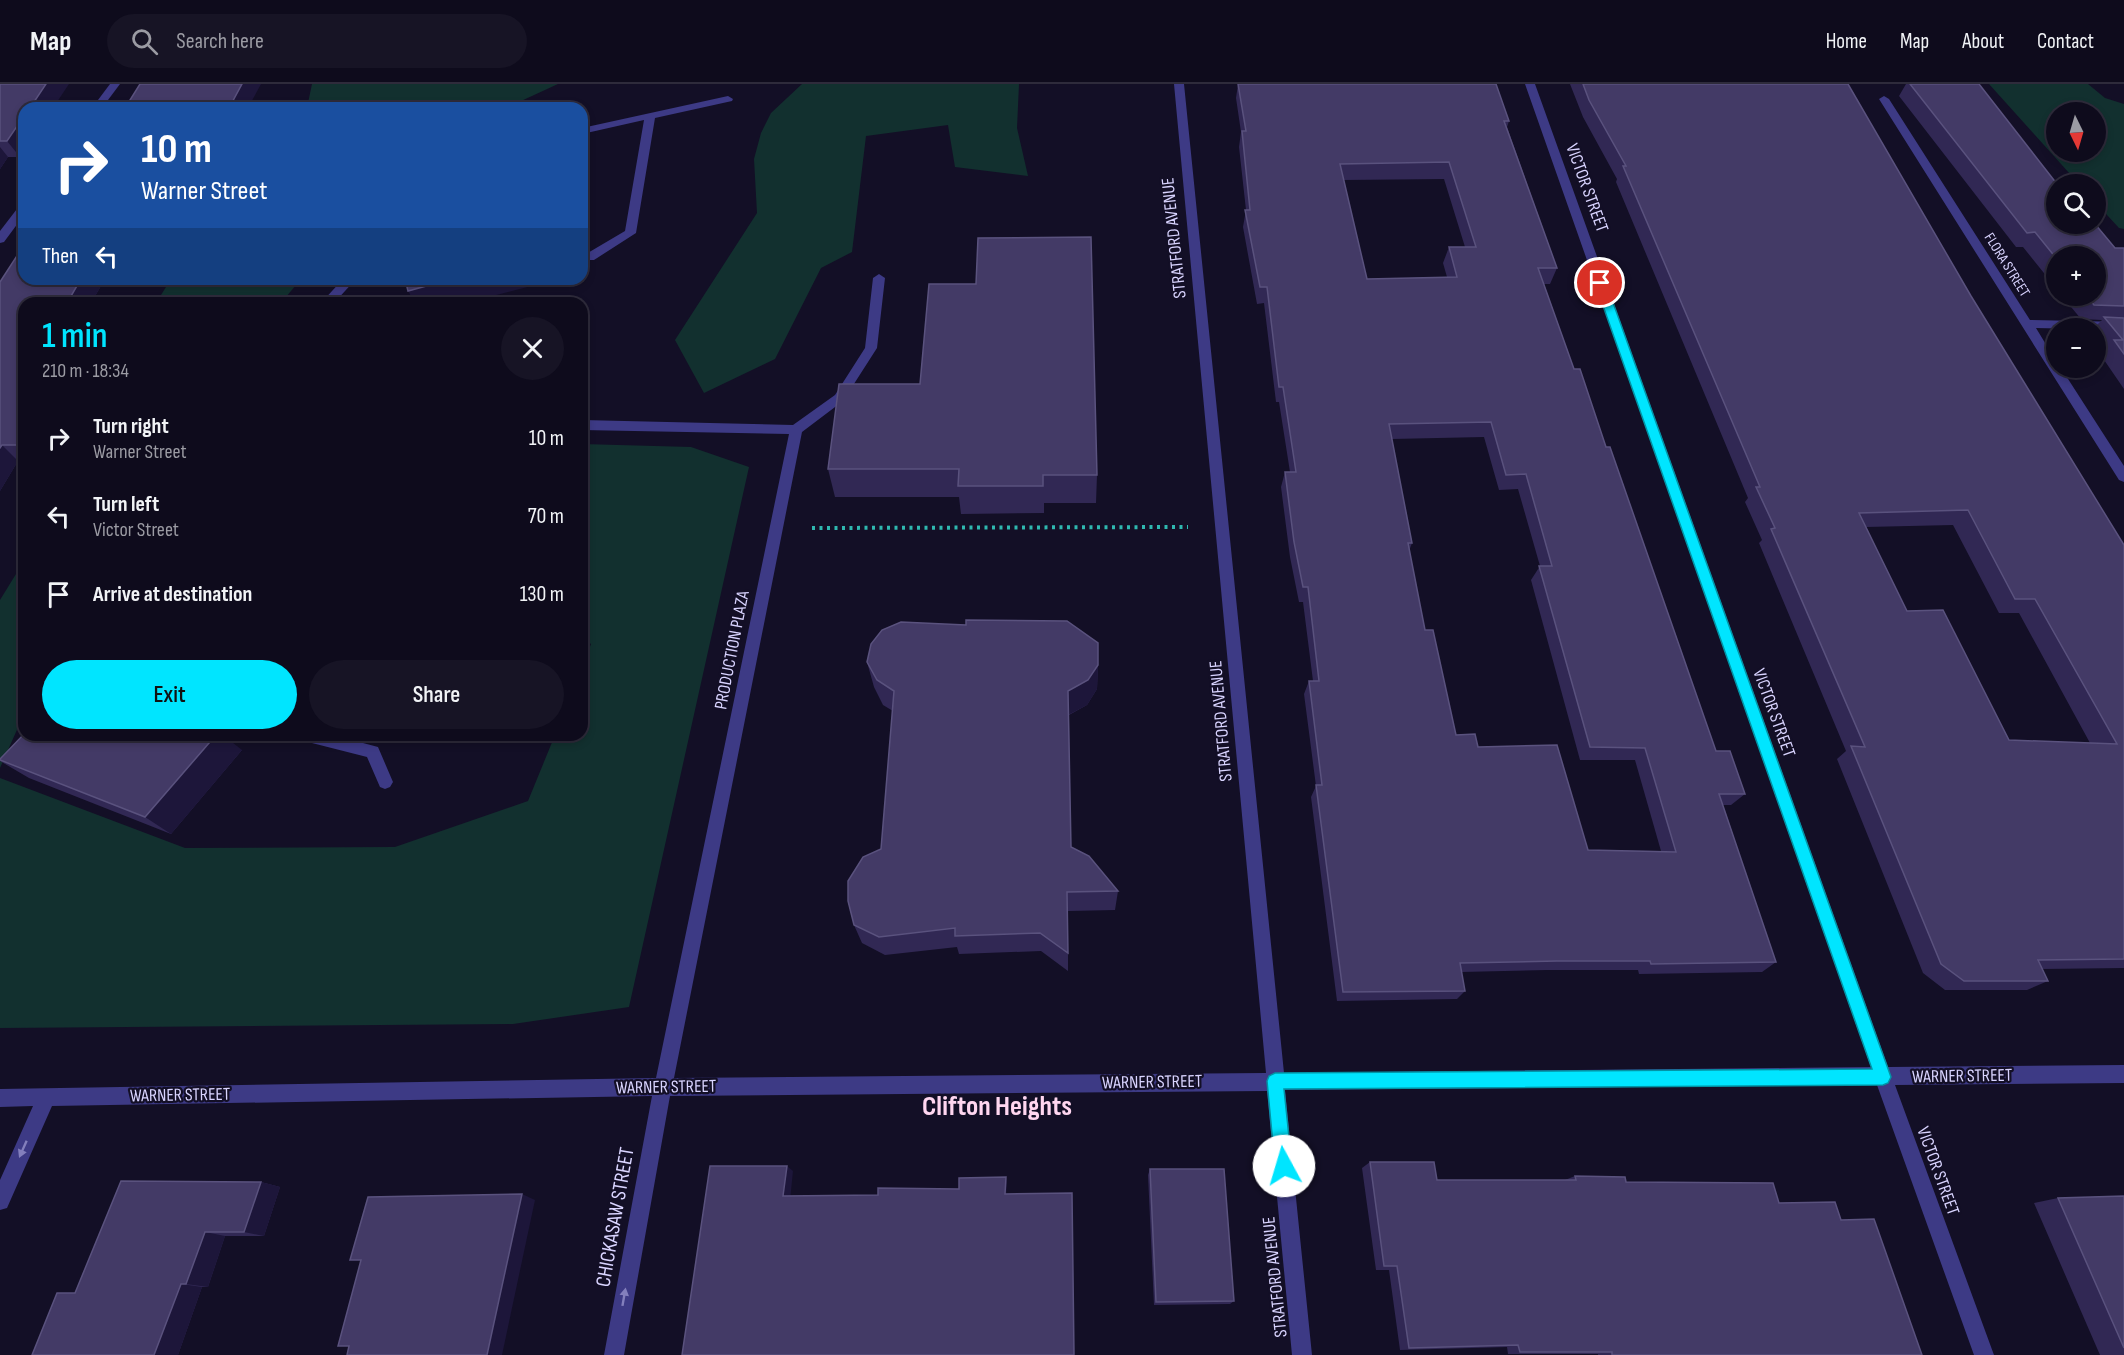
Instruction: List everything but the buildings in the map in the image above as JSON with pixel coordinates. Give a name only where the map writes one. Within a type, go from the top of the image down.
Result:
[{"type":"street","points":[[102,102],[115,84]]},
{"type":"street","name":"STRATFORD AVENUE","points":[[1179,84],[1302,1355]]},
{"type":"street","name":"VICTOR STREET","points":[[1530,84],[1984,1355]]},
{"type":"street","points":[[588,130],[728,99]]},
{"type":"street","name":"FLORA STREET","points":[[1884,99],[2124,477]]},
{"type":"street","points":[[590,257],[630,233],[650,116]]},
{"type":"street","points":[[0,239],[18,215]]},
{"type":"street","points":[[588,425],[796,430],[838,398],[871,348],[879,279]]},
{"type":"street","points":[[333,297],[344,285]]},
{"type":"street","points":[[2026,324],[2124,326]]},
{"type":"street","name":"PRODUCTION PLAZA","points":[[663,1087],[796,430]]},
{"type":"street","points":[[331,741],[373,752],[385,782]]},
{"type":"street","name":"WARNER STREET","points":[[0,1098],[663,1087],[2124,1074]]},
{"type":"street","name":"CHICKASAW STREET","points":[[614,1355],[663,1087]]},
{"type":"street","points":[[0,1201],[47,1097]]},
{"type":"path","points":[[776,528],[1222,527]]},
{"type":"green space","points":[[312,84],[558,84],[519,102],[308,102]]},
{"type":"green space","points":[[802,84],[1019,84],[1017,128],[1028,176],[955,167],[948,125],[866,136],[852,252],[821,268],[775,359],[704,393],[675,340],[757,213],[754,159],[761,133],[771,113]]},
{"type":"green space","points":[[1989,84],[2088,84],[2105,98],[2124,104],[2124,229],[2119,228],[2106,214],[2106,174],[2070,174],[2059,162],[2106,162],[2106,102],[2046,102],[2046,147]]},
{"type":"green space","points":[[167,285],[296,285],[286,297],[160,297]]},
{"type":"green space","points":[[588,444],[691,447],[749,467],[629,1007],[513,1024],[0,1028],[0,778],[185,848],[395,847],[528,801],[553,741],[588,741],[588,652],[591,644],[588,642]]},
{"type":"green space","points":[[18,571],[18,728],[0,768],[0,600]]},
{"type":"district","name":"Clifton Heights","points":[[997,1106]]},
{"type":"route","points":[[1284,1166],[1275,1081],[1883,1077],[1600,283]]}]
